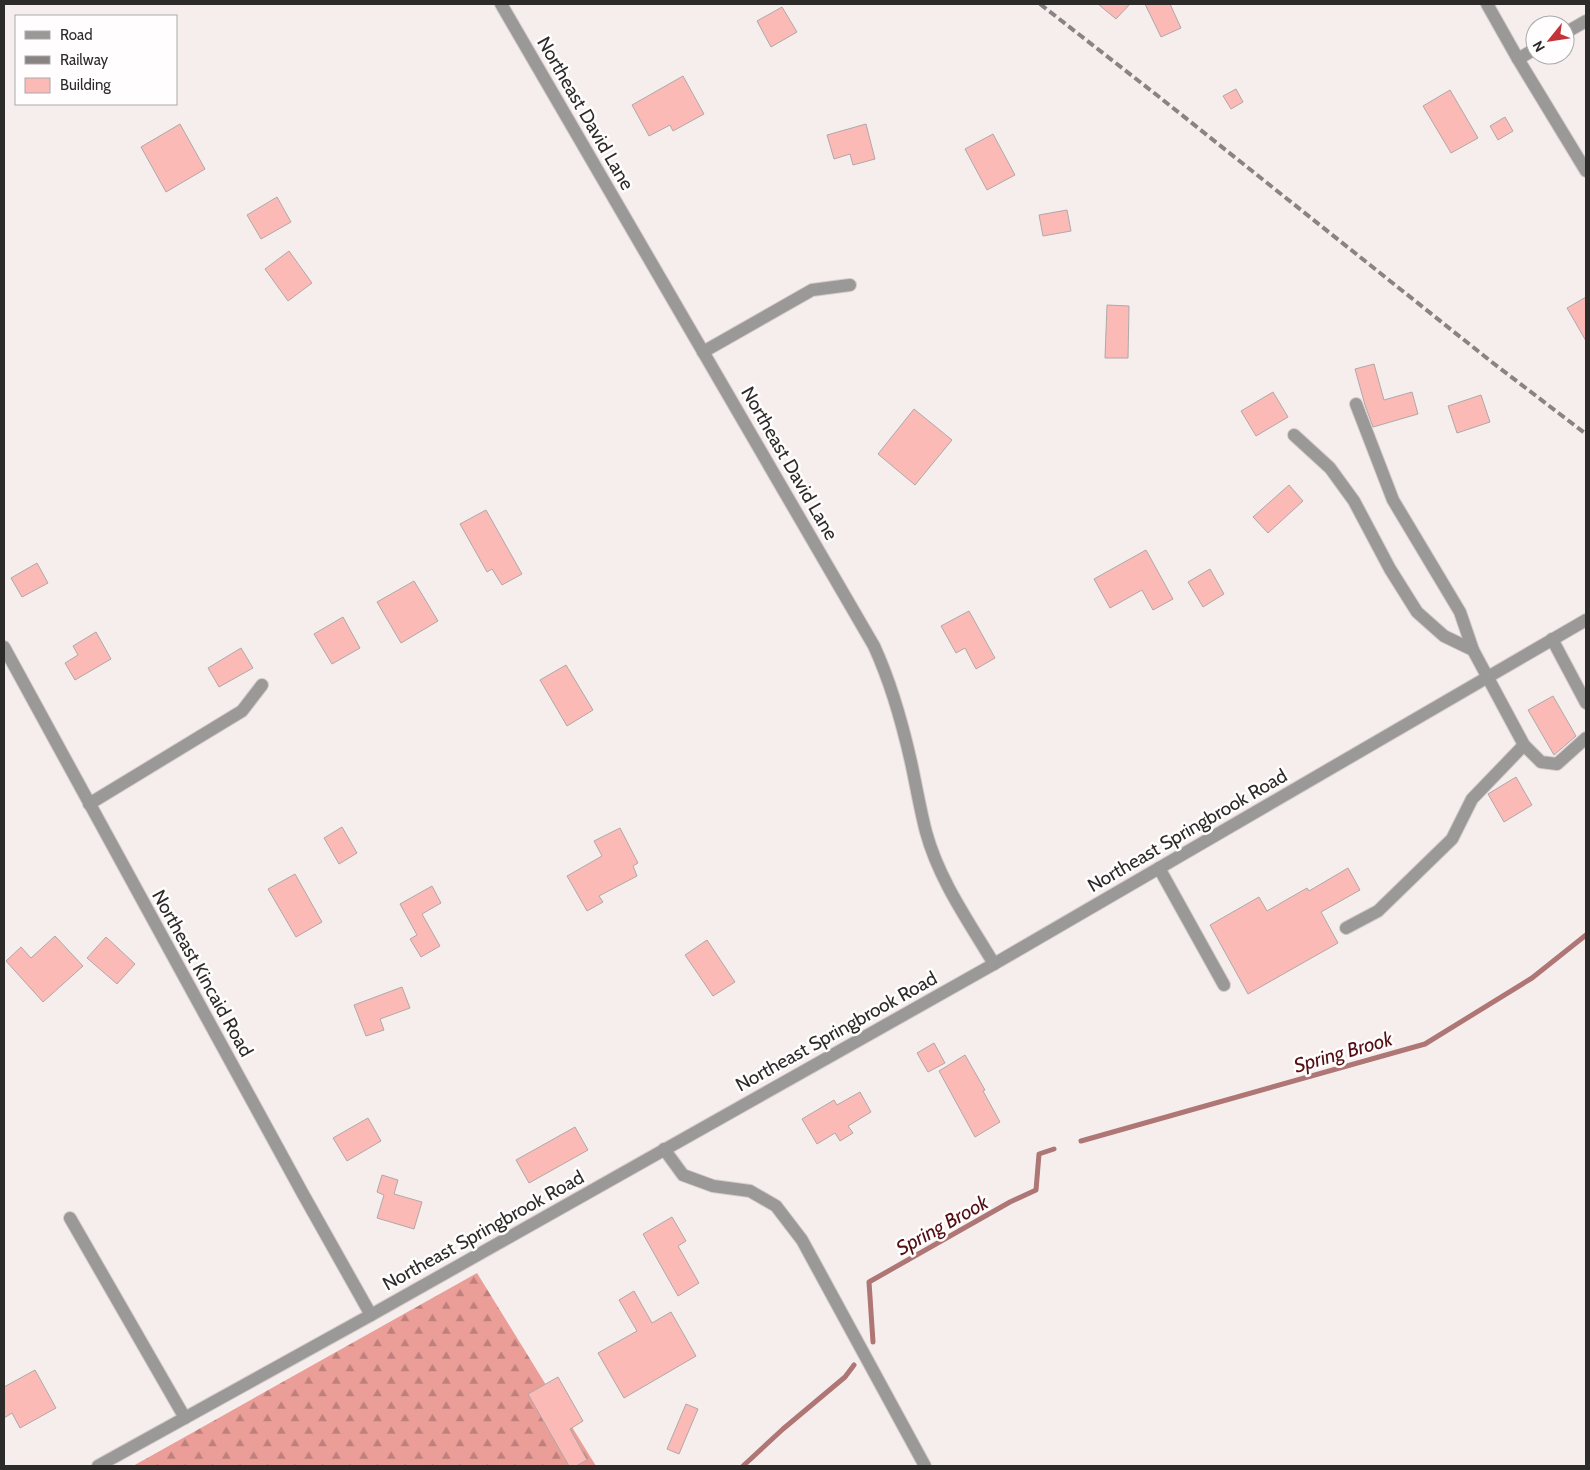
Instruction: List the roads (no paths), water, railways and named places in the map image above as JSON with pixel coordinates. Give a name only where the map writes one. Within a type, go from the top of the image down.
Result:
[{"type":"street","name":"Northeast David Lane","points":[[501,4],[874,646],[895,700],[911,761],[926,832],[934,855],[944,878],[994,964]]},
{"type":"street","points":[[1487,4],[1586,171]]},
{"type":"street","points":[[1575,27],[1586,21]]},
{"type":"street","points":[[1518,59],[1525,55]]},
{"type":"street","points":[[703,352],[812,290],[850,285]]},
{"type":"street","points":[[1356,404],[1393,500],[1460,612],[1473,650],[1524,745],[1542,762],[1557,764],[1586,738]]},
{"type":"street","points":[[1294,436],[1330,468],[1354,500],[1390,569],[1417,612],[1444,636],[1473,650]]},
{"type":"street","name":"Northeast Springbrook Road","points":[[98,1466],[371,1315],[994,964],[1586,620]]},
{"type":"street","points":[[1552,639],[1586,703]]},
{"type":"street","name":"Northeast Kincaid Road","points":[[4,647],[371,1315]]},
{"type":"street","points":[[89,804],[242,711],[262,685]]},
{"type":"street","points":[[1346,928],[1378,910],[1452,839],[1472,799],[1524,745]]},
{"type":"street","points":[[1159,868],[1224,985]]},
{"type":"street","points":[[664,1149],[683,1175],[713,1186],[750,1191],[776,1206],[802,1240],[925,1466]]},
{"type":"street","points":[[70,1218],[185,1418]]},
{"type":"waterway","name":"Spring Brook","points":[[1081,1141],[1425,1044],[1532,978],[1586,935]]},
{"type":"waterway","name":"Spring Brook","points":[[873,1342],[869,1282],[1010,1202],[1036,1190],[1039,1154],[1054,1149]]},
{"type":"waterway","name":"Spring Brook","points":[[743,1466],[783,1429],[845,1377],[854,1365]]},
{"type":"railway","points":[[1040,4],[1493,363],[1586,434]]}]
